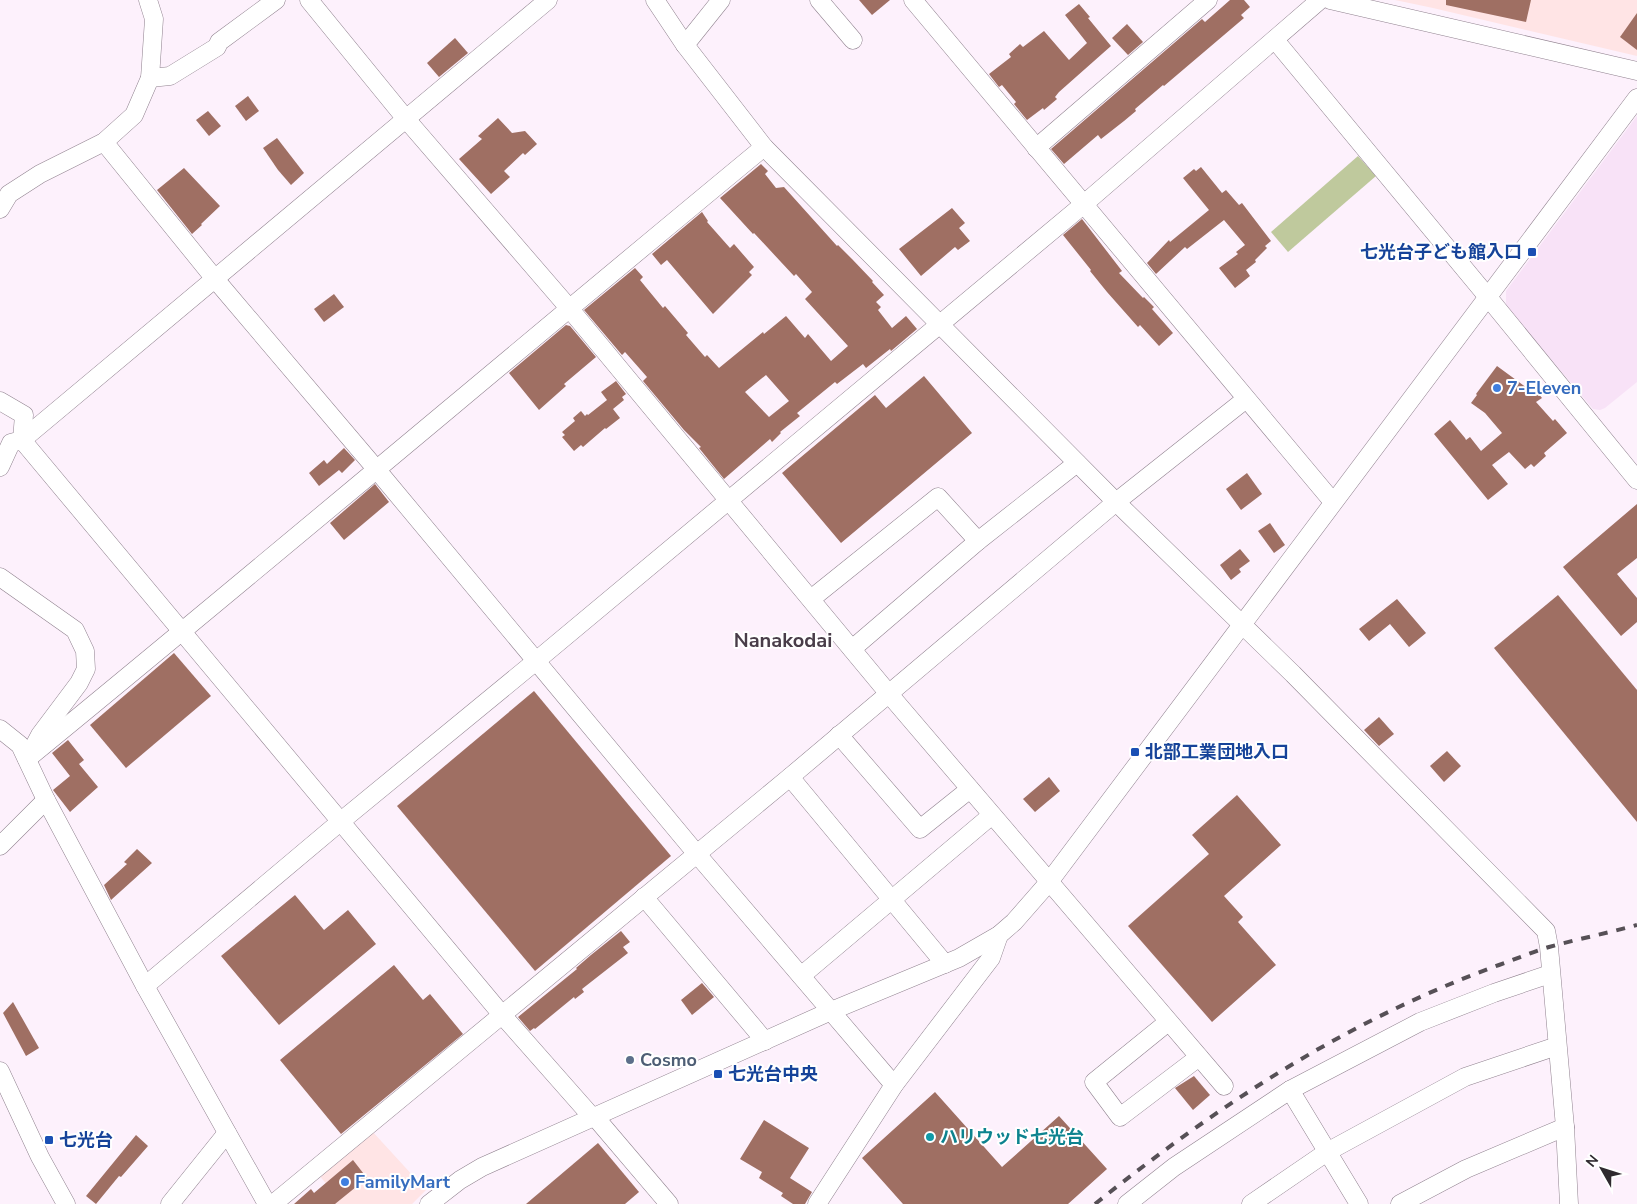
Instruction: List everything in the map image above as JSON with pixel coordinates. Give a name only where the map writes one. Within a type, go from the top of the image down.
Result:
[{"type":"street","points":[[0,209],[9,194],[32,179],[104,142],[134,115],[150,78],[154,19],[148,0]]},
{"type":"street","points":[[150,78],[170,76],[216,47],[219,42],[276,0]]},
{"type":"street","points":[[309,0],[406,119],[569,308],[889,694],[1224,1086]]},
{"type":"street","points":[[0,467],[10,443],[22,440],[548,0]]},
{"type":"street","points":[[655,0],[685,45],[764,147],[938,324],[1241,624],[1546,931],[1565,1127],[1568,1204]]},
{"type":"street","points":[[685,45],[721,0]]},
{"type":"street","points":[[819,0],[853,40]]},
{"type":"street","points":[[913,0],[1333,502]]},
{"type":"street","points":[[1036,148],[1208,0]]},
{"type":"street","points":[[145,986],[1084,204],[1320,0]]},
{"type":"street","points":[[1330,0],[1637,71]]},
{"type":"street","points":[[1275,40],[1637,480]]},
{"type":"street","points":[[429,1204],[460,1180],[482,1167],[831,1011],[945,964],[999,935],[1025,912],[1637,98]]},
{"type":"street","points":[[104,142],[215,279],[696,853],[894,1085]]},
{"type":"street","points":[[28,759],[764,147]]},
{"type":"street","points":[[273,1204],[503,1016],[1116,502],[1246,399]]},
{"type":"street","points":[[0,401],[24,415],[22,440],[503,1016],[669,1204]]},
{"type":"street","points":[[852,649],[978,541],[1077,463]]},
{"type":"street","points":[[811,599],[938,497],[978,541]]},
{"type":"street","points":[[0,577],[75,630],[85,650],[86,668],[79,683],[40,735],[28,759]]},
{"type":"street","points":[[0,729],[20,745],[28,759],[46,800],[145,986],[267,1204]]},
{"type":"street","points":[[839,735],[920,829],[970,789]]},
{"type":"street","points":[[790,777],[945,964]]},
{"type":"street","points":[[0,846],[46,800]]},
{"type":"street","points":[[801,976],[992,815]]},
{"type":"street","points":[[644,897],[765,1041]]},
{"type":"street","points":[[818,1204],[894,1085],[991,958],[999,935]]},
{"type":"street","points":[[965,954],[970,958],[975,969],[975,980]]},
{"type":"street","points":[[1127,1204],[1174,1167],[1290,1090],[1420,1022],[1494,993],[1550,974]]},
{"type":"street","points":[[1168,1022],[1094,1082],[1120,1117],[1199,1057]]},
{"type":"street","points":[[1251,1204],[1327,1152],[1465,1077],[1557,1046]]},
{"type":"street","points":[[0,1071],[40,1158],[66,1204]]},
{"type":"street","points":[[1290,1090],[1359,1204]]},
{"type":"street","points":[[1400,1204],[1466,1169],[1565,1127]]},
{"type":"street","points":[[170,1204],[227,1133]]},
{"type":"shaded area","points":[[1395,0],[1637,0],[1637,56],[1433,8]]},
{"type":"shaded area","points":[[1637,116],[1637,382],[1600,410],[1593,409],[1506,306],[1506,291]]},
{"type":"shaded area","points":[[371,1130],[426,1190],[412,1204],[334,1204],[340,1200],[318,1174]]},
{"type":"green space","points":[[1358,156],[1376,176],[1288,252],[1271,232]]},
{"type":"building","points":[[859,0],[890,0],[872,15]]},
{"type":"building","points":[[1230,0],[1244,0],[1250,7],[1241,15],[1244,18],[1135,109],[1136,111],[1124,121],[1101,139],[1098,135],[1064,164],[1051,149],[1202,19],[1205,22]]},
{"type":"building","points":[[1446,0],[1531,0],[1526,22],[1446,5]]},
{"type":"building","points":[[1079,4],[1111,46],[1059,92],[1055,97],[1057,99],[1044,110],[1043,108],[1027,120],[1014,104],[1016,102],[1002,85],[999,87],[989,74],[1011,57],[1009,54],[1020,44],[1023,47],[1044,31],[1069,60],[1087,43],[1065,15]]},
{"type":"building","points":[[1637,13],[1637,50],[1620,37]]},
{"type":"building","points":[[1127,24],[1143,42],[1128,55],[1112,38]]},
{"type":"building","points":[[455,38],[468,53],[439,77],[427,63]]},
{"type":"building","points":[[248,96],[259,111],[246,121],[235,106]]},
{"type":"building","points":[[208,111],[221,126],[209,136],[196,120]]},
{"type":"building","points":[[498,118],[512,133],[525,131],[537,144],[525,155],[523,153],[504,171],[510,177],[491,194],[459,159],[482,139],[478,136]]},
{"type":"building","points":[[277,138],[304,173],[291,185],[263,148]]},
{"type":"building","points":[[761,164],[768,171],[765,174],[776,188],[784,187],[837,246],[873,281],[884,295],[876,302],[881,307],[878,310],[892,328],[906,316],[917,329],[891,351],[890,349],[866,368],[863,364],[837,384],[835,382],[797,413],[800,416],[780,432],[772,442],[770,439],[724,479],[699,448],[701,447],[684,430],[643,381],[647,377],[625,352],[622,355],[584,310],[635,268],[643,277],[640,280],[663,308],[665,306],[705,357],[707,355],[719,368],[786,316],[805,338],[808,334],[831,361],[848,346],[805,299],[812,292],[796,274],[794,276],[720,198]],"holes":[[[766,375],[789,401],[769,417],[745,392]]]},
{"type":"building","points":[[1201,167],[1222,193],[1226,190],[1239,205],[1242,203],[1271,241],[1255,260],[1256,262],[1246,270],[1250,276],[1235,288],[1219,268],[1238,254],[1236,252],[1245,245],[1224,220],[1187,249],[1185,247],[1156,274],[1147,263],[1169,240],[1170,242],[1209,210],[1183,178],[1194,169],[1196,171]]},
{"type":"building","points":[[184,168],[220,206],[192,234],[157,190]]},
{"type":"building","points":[[952,208],[965,223],[959,228],[970,241],[958,250],[955,247],[921,276],[899,249]]},
{"type":"building","points":[[702,212],[707,222],[730,248],[734,244],[754,267],[749,272],[752,275],[713,314],[667,260],[661,265],[652,254]]},
{"type":"building","points":[[1082,219],[1122,271],[1119,273],[1154,307],[1152,309],[1173,333],[1159,346],[1140,325],[1138,327],[1107,292],[1063,235]]},
{"type":"building","points":[[334,294],[344,307],[324,322],[314,309]]},
{"type":"building","points":[[566,325],[570,326],[596,357],[564,384],[566,386],[539,410],[509,373]]},
{"type":"building","points":[[1497,366],[1527,388],[1531,385],[1542,398],[1536,402],[1567,433],[1544,453],[1546,456],[1534,467],[1531,464],[1525,469],[1509,452],[1492,465],[1508,484],[1488,500],[1434,434],[1450,420],[1466,440],[1470,437],[1481,451],[1502,433],[1485,413],[1471,403]]},
{"type":"building","points":[[924,376],[972,433],[841,543],[782,473],[875,395],[886,408]]},
{"type":"building","points":[[616,381],[626,394],[622,397],[624,400],[613,409],[620,418],[583,447],[581,445],[574,451],[562,437],[565,435],[562,432],[575,421],[573,418],[581,411],[585,416],[588,415],[607,400],[601,392]]},
{"type":"building","points":[[344,448],[355,460],[342,473],[339,470],[319,486],[309,473],[324,460],[327,464]]},
{"type":"building","points":[[1247,473],[1262,494],[1241,510],[1226,489]]},
{"type":"building","points":[[375,484],[389,502],[344,540],[330,523]]},
{"type":"building","points":[[1637,504],[1637,558],[1617,574],[1637,598],[1637,622],[1621,636],[1563,567]]},
{"type":"building","points":[[1270,523],[1285,545],[1274,553],[1258,531]]},
{"type":"building","points":[[1240,549],[1250,561],[1239,569],[1241,572],[1231,580],[1220,565]]},
{"type":"building","points":[[1558,595],[1637,690],[1637,822],[1494,648]]},
{"type":"building","points":[[1397,599],[1426,633],[1409,647],[1390,624],[1369,641],[1359,629]]},
{"type":"building","points":[[174,653],[211,696],[126,768],[90,725]]},
{"type":"building","points":[[534,691],[671,856],[535,971],[397,806]]},
{"type":"building","points":[[1379,717],[1394,734],[1379,746],[1364,730]]},
{"type":"building","points":[[68,740],[84,760],[79,764],[98,787],[70,812],[53,790],[70,776],[52,753]]},
{"type":"building","points":[[1447,751],[1461,766],[1444,782],[1430,766]]},
{"type":"building","points":[[1049,777],[1060,791],[1035,812],[1023,799]]},
{"type":"building","points":[[1237,795],[1281,845],[1224,896],[1243,917],[1238,922],[1276,965],[1212,1022],[1128,926],[1209,854],[1192,835]]},
{"type":"building","points":[[137,849],[152,863],[111,900],[104,885],[127,864],[124,862]]},
{"type":"building","points":[[295,895],[324,930],[348,910],[376,944],[279,1025],[221,956]]},
{"type":"building","points":[[621,931],[630,942],[623,947],[628,953],[582,989],[584,992],[575,999],[574,997],[530,1031],[518,1017]]},
{"type":"building","points":[[394,965],[423,1000],[430,994],[463,1034],[341,1134],[280,1060]]},
{"type":"building","points":[[702,983],[714,997],[692,1015],[681,1000]]},
{"type":"building","points":[[13,1002],[39,1048],[26,1056],[3,1013]]},
{"type":"building","points":[[1194,1076],[1210,1095],[1193,1110],[1175,1088]]},
{"type":"building","name":"ハリウッド七光台","points":[[935,1092],[1002,1167],[1059,1116],[1107,1169],[1068,1204],[903,1204],[862,1158]]},
{"type":"building","points":[[764,1120],[809,1148],[790,1178],[812,1192],[805,1204],[793,1204],[781,1196],[783,1193],[759,1178],[762,1172],[740,1159]]},
{"type":"building","points":[[136,1135],[148,1146],[121,1177],[119,1176],[96,1204],[86,1196]]},
{"type":"building","points":[[598,1143],[639,1192],[625,1204],[526,1204]]},
{"type":"building","name":"FamilyMart","points":[[353,1160],[367,1178],[335,1204],[294,1204],[311,1189],[314,1193]]},
{"type":"railway","points":[[1095,1204],[1189,1132],[1238,1099],[1337,1038],[1389,1011],[1443,987],[1536,951],[1637,925]]},
{"type":"place","name":"七光台子ども館入口","points":[[1532,252]]},
{"type":"place","name":"7-Eleven","points":[[1497,388]]},
{"type":"place","name":"北部工業団地入口","points":[[1135,752]]},
{"type":"place","name":"Cosmo","points":[[630,1060]]},
{"type":"place","name":"七光台中央","points":[[718,1074]]},
{"type":"place","name":"ハリウッド七光台","points":[[930,1137]]},
{"type":"place","name":"七光台","points":[[49,1140]]},
{"type":"place","name":"FamilyMart","points":[[345,1182]]},
{"type":"district","name":"Nanakodai","points":[[783,640]]}]
